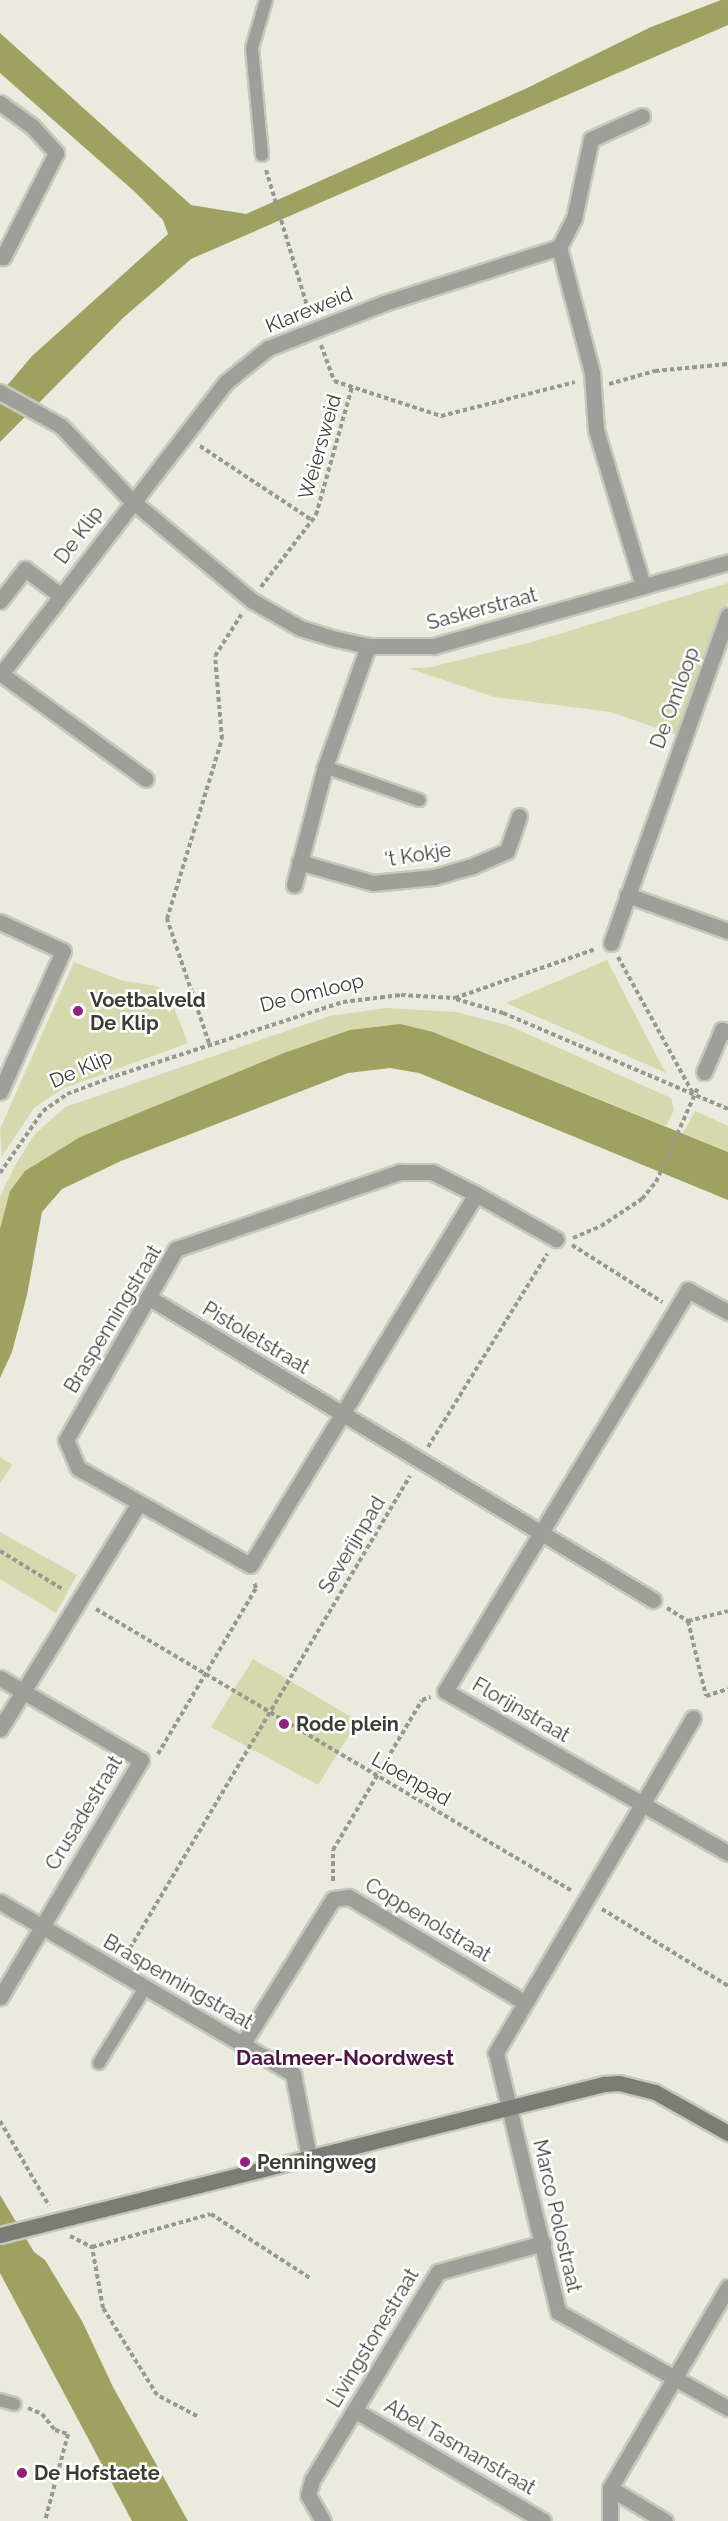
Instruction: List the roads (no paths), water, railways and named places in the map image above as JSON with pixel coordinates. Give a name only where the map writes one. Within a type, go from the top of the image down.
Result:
[{"type":"street","points":[[0,103],[32,126],[56,153],[3,257]]},
{"type":"street","points":[[642,116],[591,139],[574,218],[559,247],[593,383],[596,430],[643,586]]},
{"type":"street","name":"Klareweid","points":[[131,500],[226,382],[268,348],[384,303],[559,247]]},
{"type":"street","name":"Saskerstraat","points":[[0,392],[61,426],[131,500],[251,600],[300,628],[368,646],[434,646],[728,562]]},
{"type":"street","name":"De Klip","points":[[131,500],[1,674],[146,779]]},
{"type":"street","name":"De Klip","points":[[0,602],[26,569],[60,595]]},
{"type":"street","name":"De Omloop","points":[[611,943],[728,615]]},
{"type":"street","points":[[294,885],[298,862],[325,767],[368,646]]},
{"type":"street","name":"'t Kokje","points":[[298,862],[373,884],[434,877],[470,867],[507,851],[519,816]]},
{"type":"street","points":[[627,895],[728,930]]},
{"type":"street","points":[[0,922],[63,951],[0,1092]]},
{"type":"street","points":[[704,1072],[722,1030],[728,1032]]},
{"type":"street","name":"Braspenningstraat","points":[[342,1414],[250,1565],[78,1468],[66,1440],[176,1249],[400,1172],[432,1172],[559,1239]]},
{"type":"street","points":[[476,1194],[342,1414],[653,1600]]},
{"type":"street","name":"Florijnstraat","points":[[728,1312],[688,1290],[445,1691],[728,1853]]},
{"type":"street","name":"Pistoletstraat","points":[[148,1297],[342,1414]]},
{"type":"street","points":[[0,1729],[139,1503]]},
{"type":"street","name":"Crusadestraat","points":[[0,1678],[141,1760],[0,1997]]},
{"type":"street","points":[[509,2106],[496,2053],[693,1718]]},
{"type":"street","name":"Coppenolstraat","points":[[242,2045],[333,1899],[350,1897],[524,2002]]},
{"type":"street","name":"Braspenningstraat","points":[[0,1902],[293,2074],[309,2157]]},
{"type":"street","points":[[0,2235],[509,2106],[620,2083],[680,2103],[728,2133]]},
{"type":"street","name":"Marco Polostraat","points":[[509,2106],[558,2312],[728,2408]]},
{"type":"street","name":"Livingstonestraat","points":[[323,2521],[308,2495],[312,2480],[438,2272],[543,2243]]},
{"type":"street","points":[[610,2521],[610,2488],[728,2287]]},
{"type":"street","name":"Abel Tasmanstraat","points":[[354,2410],[543,2521]]},
{"type":"street","points":[[610,2488],[665,2521]]},
{"type":"lane","points":[[262,155],[252,48],[266,0]]},
{"type":"lane","points":[[325,767],[419,800]]},
{"type":"lane","points":[[99,2063],[145,1988]]},
{"type":"lane","points":[[0,2400],[14,2404]]},
{"type":"place","name":"Voetbalveld De Klip","points":[[78,1011]]},
{"type":"place","name":"Rode plein","points":[[284,1724]]},
{"type":"place","name":"Penningweg","points":[[245,2162]]},
{"type":"place","name":"De Hofstaete","points":[[22,2473]]},
{"type":"district","name":"Daalmeer-Noordwest","points":[[345,2058]]}]
